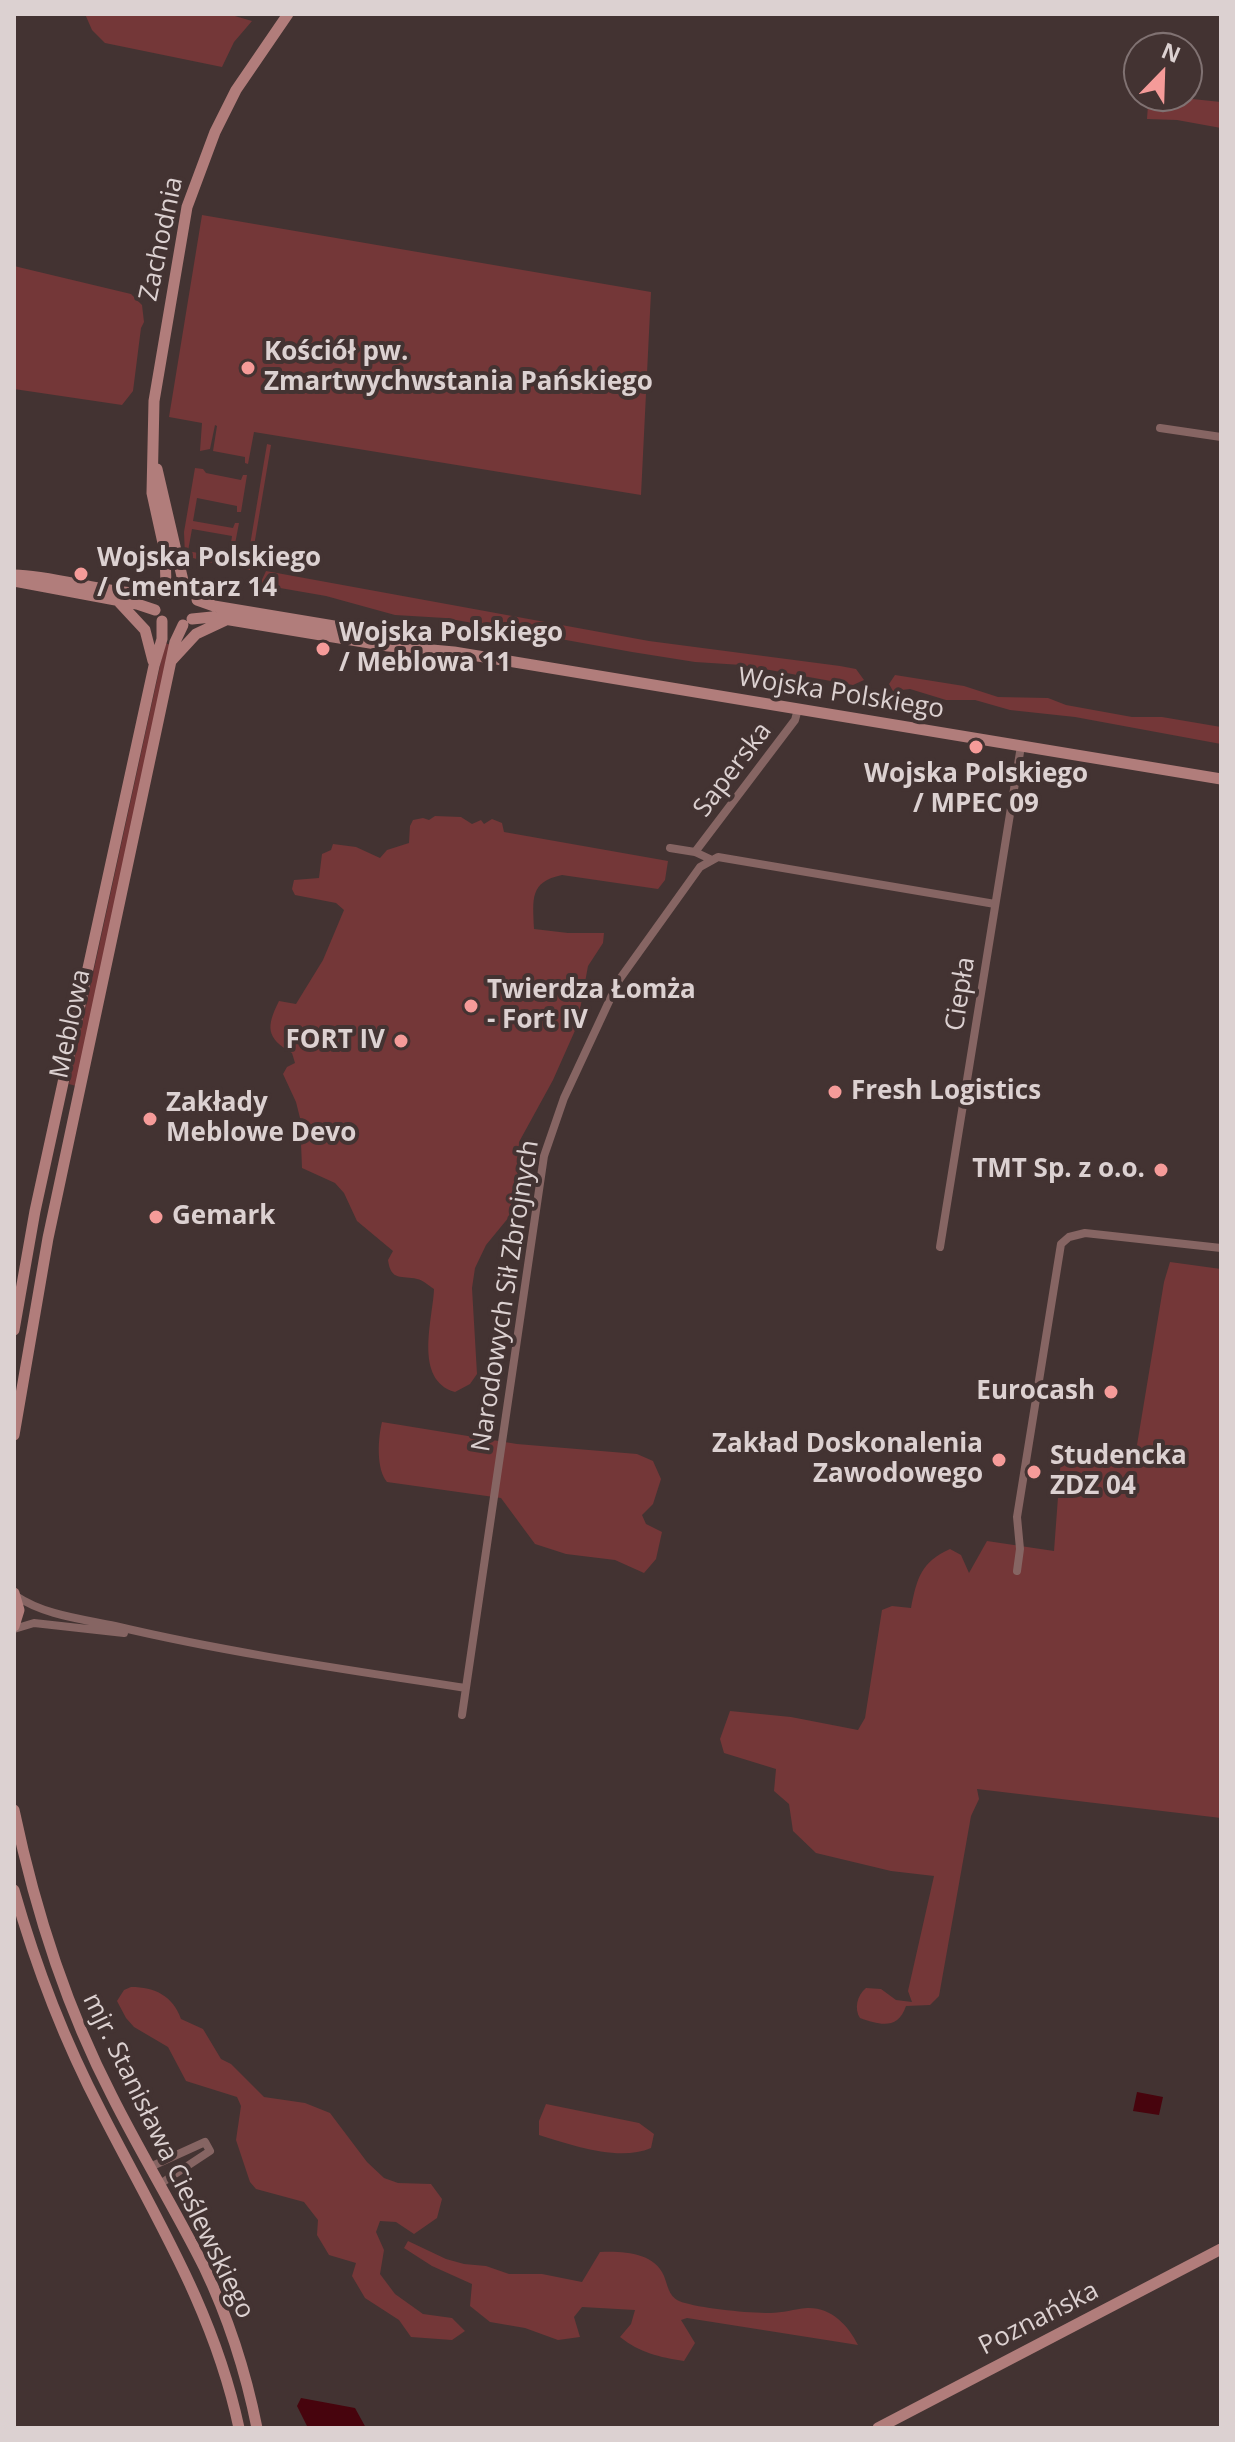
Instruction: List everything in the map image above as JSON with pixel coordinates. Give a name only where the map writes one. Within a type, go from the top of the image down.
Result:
[{"type":"main road","name":"Zachodnia","points":[[162,589],[165,552],[152,493],[154,401],[187,207],[198,172],[236,90],[288,14]]},
{"type":"main road","name":"Zachodnia","points":[[153,449],[184,585]]},
{"type":"main road","points":[[14,575],[33,575],[138,593],[184,585],[192,590],[197,600],[197,611],[187,622],[174,626],[145,606],[14,581]]},
{"type":"main road","points":[[158,616],[162,589]]},
{"type":"main road","name":"Wojska Polskiego","points":[[197,600],[214,606],[382,634],[454,652]]},
{"type":"main road","points":[[119,601],[145,630],[154,666]]},
{"type":"main road","name":"Meblowa","points":[[14,1330],[35,1211],[162,639],[158,616]]},
{"type":"main road","name":"Wojska Polskiego","points":[[187,622],[207,616],[388,646],[454,652],[1221,779]]},
{"type":"main road","points":[[172,661],[196,634],[228,619]]},
{"type":"main road","name":"Meblowa","points":[[14,1435],[54,1210],[175,642],[187,622]]},
{"type":"main road","points":[[14,1628],[19,1610],[15,1594]]},
{"type":"main road","name":"mjr. Stanisława Cieślewskiego","points":[[14,1810],[37,1909],[60,1978],[96,2065],[215,2292],[246,2381],[257,2428]]},
{"type":"main road","name":"mjr. Stanisława Cieślewskiego","points":[[14,1890],[38,1968],[62,2030],[192,2283],[219,2351],[239,2428]]},
{"type":"main road","points":[[140,2184],[150,2167]]},
{"type":"main road","points":[[140,2184],[160,2184]]},
{"type":"main road","name":"Poznańska","points":[[878,2428],[1221,2249]]},
{"type":"street","points":[[1160,428],[1221,437]]},
{"type":"street","name":"Saperska","points":[[695,852],[795,720],[798,709]]},
{"type":"street","name":"Ciepła","points":[[940,1247],[1021,746]]},
{"type":"street","points":[[670,848],[695,852],[710,859],[727,858],[995,904]]},
{"type":"street","name":"Narodowych Sił Zbrojnych","points":[[462,1715],[502,1455],[535,1205],[549,1135],[619,980],[700,867],[710,859]]},
{"type":"street","points":[[1017,1571],[1020,1549],[1017,1517],[1061,1244],[1069,1237],[1085,1233],[1221,1248]]},
{"type":"street","points":[[15,1594],[35,1606],[157,1636]]},
{"type":"street","points":[[14,1628],[34,1623],[157,1636],[466,1688]]},
{"type":"street","points":[[150,2167],[208,2146],[160,2184]]},
{"type":"shaded area","points":[[85,14],[228,14],[252,21],[234,42],[222,67],[105,43],[92,30]]},
{"type":"shaded area","points":[[1203,100],[1221,102],[1221,128],[1177,120],[1147,119],[1148,112],[1203,112]]},
{"type":"shaded area","points":[[202,215],[651,292],[641,495],[254,432],[248,464],[245,457],[213,451],[215,425],[210,449],[200,451],[202,423],[169,417]]},
{"type":"shaded area","points":[[14,266],[131,294],[142,305],[144,322],[133,391],[122,405],[14,389]]},
{"type":"shaded area","points":[[267,444],[271,445],[250,570],[246,569]]},
{"type":"shaded area","points":[[195,468],[241,480],[243,475],[247,475],[241,512],[237,512],[237,506],[197,498],[193,521],[233,528],[235,523],[239,523],[235,544],[231,543],[232,536],[192,529],[188,551],[228,559],[229,554],[234,554],[232,568],[185,556],[184,532]]},
{"type":"shaded area","points":[[266,571],[649,641],[840,666],[856,669],[864,680],[853,685],[742,665],[695,662],[632,652],[445,618],[395,615],[326,596],[280,588],[268,589],[260,584]]},
{"type":"shaded area","points":[[165,643],[171,645],[76,1086],[69,1084]]},
{"type":"shaded area","points":[[895,675],[964,686],[998,697],[1048,698],[1066,705],[1132,717],[1162,717],[1221,727],[1221,744],[1075,717],[1010,710],[975,700],[946,700],[910,689],[893,691],[889,684]]},
{"type":"shaded area","points":[[435,816],[461,817],[472,824],[481,820],[484,824],[492,819],[502,823],[504,832],[668,861],[665,880],[658,889],[562,875],[544,882],[535,893],[534,929],[604,933],[603,943],[588,966],[577,1026],[553,1080],[519,1142],[516,1205],[486,1245],[475,1268],[472,1288],[477,1374],[470,1384],[455,1392],[442,1385],[434,1375],[430,1362],[428,1347],[434,1289],[419,1280],[395,1275],[388,1260],[393,1251],[357,1221],[344,1193],[335,1183],[302,1168],[300,1118],[283,1074],[287,1067],[295,1063],[292,1053],[277,1042],[271,1031],[279,1001],[296,1004],[323,960],[344,910],[336,903],[295,895],[292,889],[294,880],[319,878],[322,854],[331,850],[333,844],[356,847],[380,858],[387,850],[409,843],[413,820],[429,820]]},
{"type":"shaded area","points":[[1170,1262],[1221,1269],[1221,1818],[977,1789],[979,1799],[971,1816],[939,1996],[930,2005],[906,2006],[898,2019],[888,2024],[860,2018],[857,2002],[866,1988],[881,1989],[896,2000],[912,2002],[908,1991],[934,1876],[891,1871],[816,1853],[793,1831],[789,1804],[774,1791],[776,1769],[724,1753],[720,1739],[730,1711],[791,1717],[858,1730],[865,1718],[882,1610],[892,1606],[911,1608],[918,1580],[926,1565],[950,1549],[961,1555],[969,1573],[987,1541],[1054,1551],[1061,1457],[1116,1466],[1136,1451]]},
{"type":"shaded area","points":[[382,1422],[517,1444],[637,1454],[653,1461],[661,1479],[653,1504],[642,1515],[646,1524],[662,1532],[656,1559],[644,1573],[615,1560],[566,1554],[535,1544],[501,1498],[387,1482],[380,1462]]},
{"type":"shaded area","points":[[131,1987],[162,1994],[173,2004],[181,2019],[203,2029],[221,2059],[231,2064],[264,2097],[305,2103],[330,2113],[367,2162],[384,2178],[398,2183],[431,2184],[442,2199],[437,2218],[414,2234],[396,2222],[380,2221],[376,2232],[384,2250],[380,2274],[395,2294],[423,2314],[452,2318],[465,2331],[452,2340],[411,2337],[399,2320],[365,2298],[352,2276],[356,2263],[329,2255],[317,2235],[318,2220],[304,2202],[256,2189],[250,2182],[236,2140],[241,2106],[237,2097],[186,2081],[168,2047],[134,2027],[126,2018],[117,2001],[124,1990]]},
{"type":"shaded area","points":[[1137,2092],[1163,2097],[1159,2115],[1133,2111]]},
{"type":"shaded area","points":[[546,2104],[639,2123],[654,2134],[651,2148],[610,2153],[539,2135],[539,2121]]},
{"type":"shaded area","points":[[408,2241],[464,2264],[486,2266],[509,2274],[542,2274],[582,2282],[600,2252],[636,2255],[659,2268],[670,2293],[680,2301],[750,2312],[775,2313],[816,2308],[838,2319],[858,2345],[687,2318],[681,2320],[695,2343],[684,2361],[650,2354],[620,2337],[631,2324],[635,2310],[582,2307],[574,2317],[580,2337],[558,2340],[525,2328],[490,2322],[470,2306],[472,2284],[432,2266],[404,2248]]},
{"type":"shaded area","points":[[301,2398],[355,2408],[366,2428],[308,2428],[297,2406]]},
{"type":"place","name":"Kościół pw. Zmartwychwstania Pańskiego","points":[[248,368]]},
{"type":"place","name":"Wojska Polskiego / Cmentarz 14","points":[[81,574]]},
{"type":"place","name":"Wojska Polskiego / Meblowa 11","points":[[323,649]]},
{"type":"place","name":"Wojska Polskiego / MPEC 09","points":[[976,747]]},
{"type":"place","name":"Twierdza Łomża - Fort IV","points":[[471,1006]]},
{"type":"place","name":"FORT IV","points":[[401,1041]]},
{"type":"place","name":"Fresh Logistics","points":[[835,1092]]},
{"type":"place","name":"Zakłady Meblowe Devo","points":[[150,1119]]},
{"type":"place","name":"TMT Sp. z o.o.","points":[[1161,1170]]},
{"type":"place","name":"Gemark","points":[[156,1217]]},
{"type":"place","name":"Eurocash","points":[[1111,1392]]},
{"type":"place","name":"Zakład Doskonalenia Zawodowego","points":[[999,1460]]},
{"type":"place","name":"Studencka ZDZ 04","points":[[1034,1472]]}]
